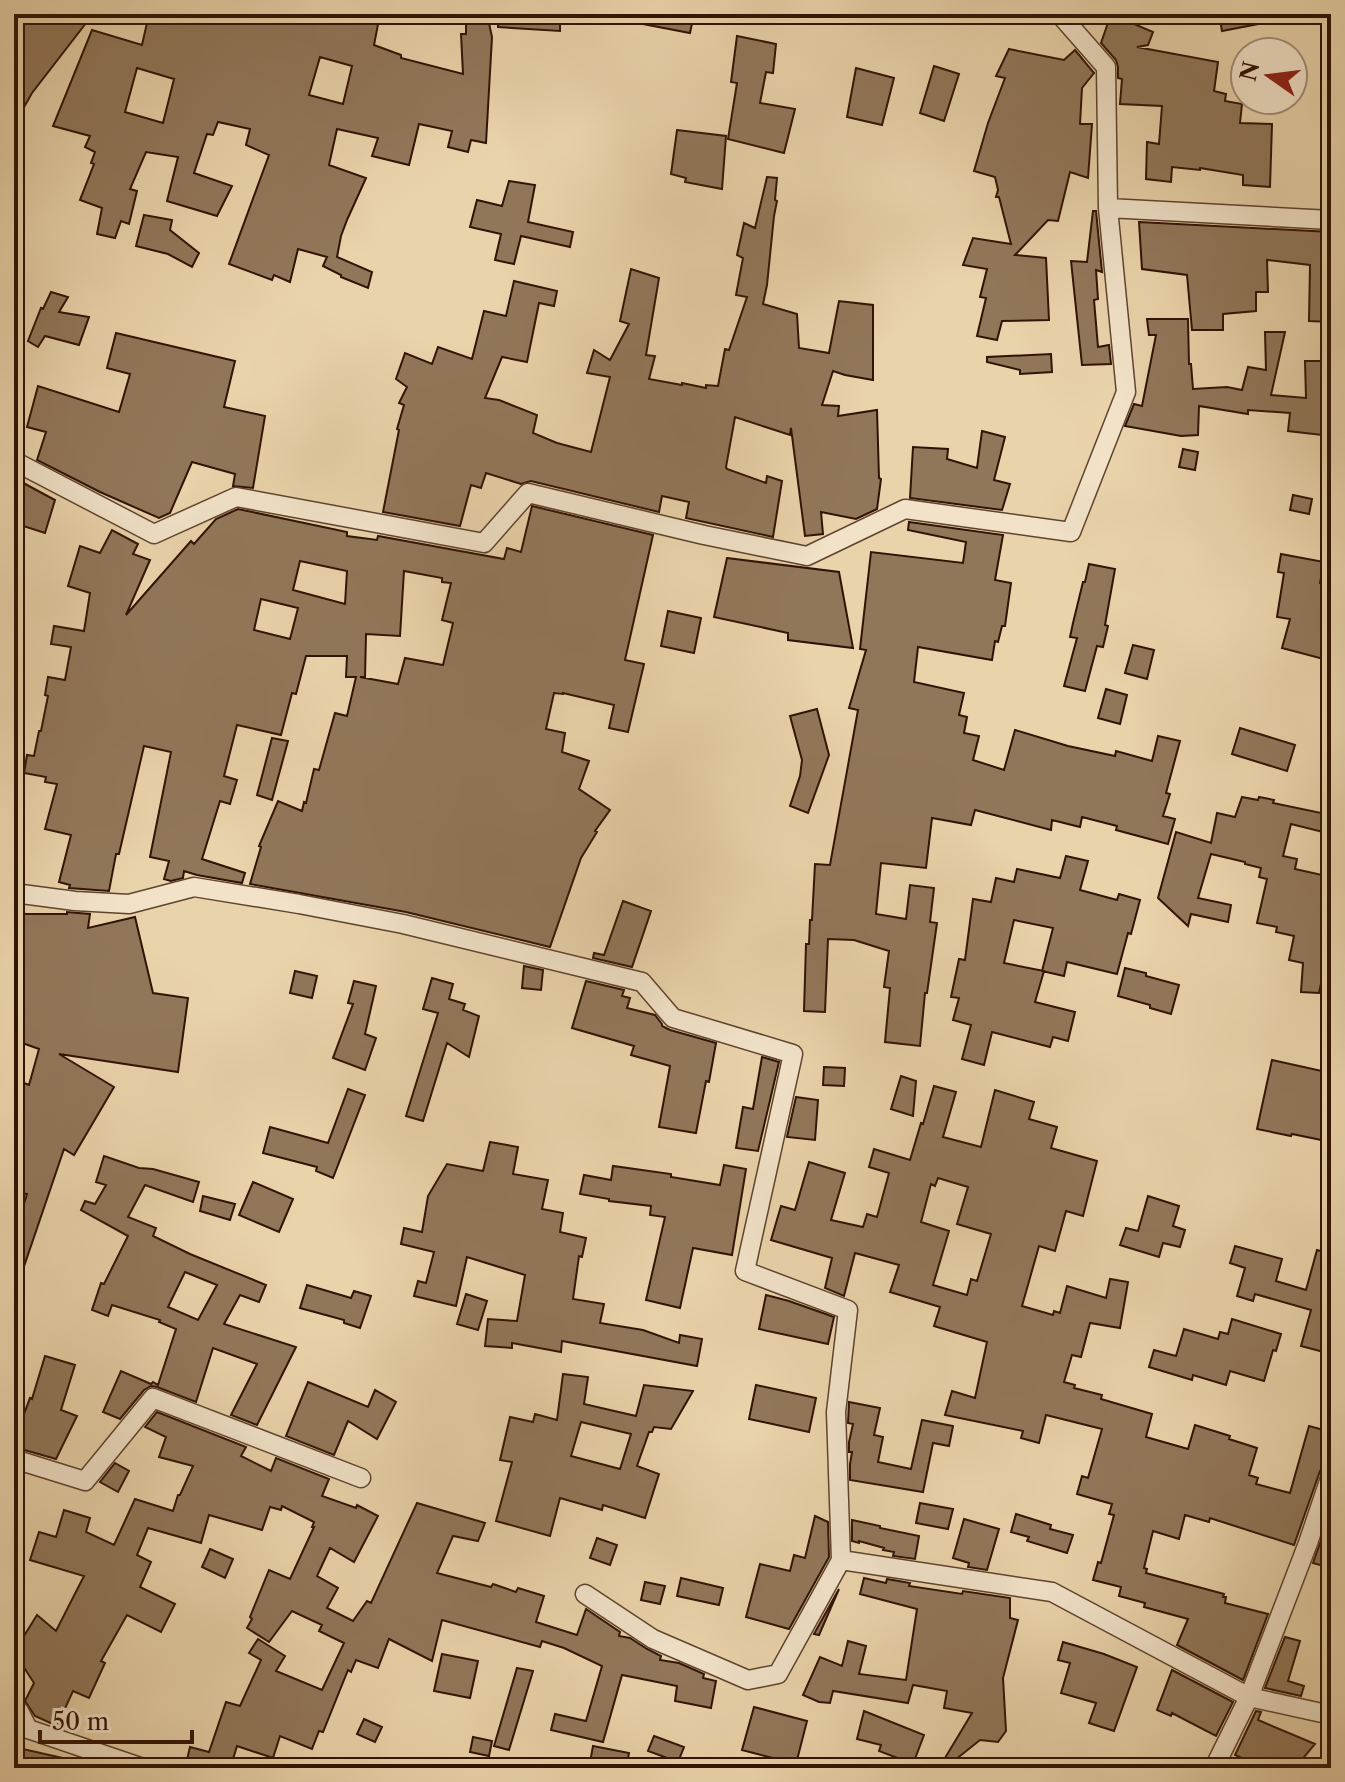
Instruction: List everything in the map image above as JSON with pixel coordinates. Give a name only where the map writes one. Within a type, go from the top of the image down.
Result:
[{"type":"street","points":[[14,461],[154,534],[236,497],[484,543],[528,493],[807,556],[905,509],[1071,532],[1126,392],[1108,208],[1106,67],[1063,18],[1063,14]]},
{"type":"street","points":[[1108,208],[1331,220]]},
{"type":"street","points":[[14,893],[129,904],[194,887],[403,924],[642,982],[673,1018],[793,1054],[745,1271],[848,1310],[836,1412],[841,1560],[778,1674],[748,1680],[653,1639],[585,1594]]},
{"type":"street","points":[[14,1459],[85,1481],[153,1398],[361,1478]]},
{"type":"street","points":[[1214,1768],[1249,1697],[1331,1475]]},
{"type":"street","points":[[841,1560],[1052,1592],[1249,1697],[1331,1715]]},
{"type":"street","points":[[14,1709],[19,1711],[28,1729],[143,1768]]},
{"type":"building","points":[[14,14],[93,14],[32,93],[14,125]]},
{"type":"building","points":[[149,14],[380,14],[374,45],[401,55],[401,58],[463,74],[461,34],[466,34],[466,14],[487,14],[492,37],[486,143],[471,140],[468,152],[448,147],[452,131],[419,124],[409,165],[372,156],[378,138],[337,129],[329,165],[366,178],[341,236],[337,257],[372,272],[368,288],[323,266],[327,257],[298,249],[290,282],[274,275],[272,280],[229,264],[269,155],[246,145],[250,129],[218,122],[213,135],[207,134],[194,173],[232,186],[217,216],[167,201],[178,157],[146,152],[130,189],[137,191],[129,224],[121,221],[115,238],[97,234],[102,208],[80,200],[94,164],[91,163],[95,152],[85,147],[90,136],[53,126],[92,30],[142,45]],"holes":[[[320,57],[352,66],[343,104],[309,95]],[[137,68],[174,79],[163,123],[125,112]]]},
{"type":"building","points":[[498,14],[560,14],[560,31],[498,27]]},
{"type":"building","points":[[632,14],[694,14],[690,33],[632,22]]},
{"type":"building","points":[[1111,14],[1153,32],[1148,45],[1137,47],[1218,62],[1214,91],[1226,94],[1229,116],[1241,116],[1240,123],[1272,124],[1270,187],[1243,185],[1243,175],[1200,168],[1172,167],[1171,182],[1146,179],[1147,142],[1159,144],[1162,106],[1120,104],[1122,79],[1118,78],[1116,60],[1101,43]]},
{"type":"building","points":[[1219,14],[1268,14],[1269,22],[1222,31]]},
{"type":"building","points":[[737,36],[776,44],[773,73],[766,72],[760,103],[795,109],[784,153],[728,139],[737,83],[731,82]]},
{"type":"building","points":[[1009,49],[1064,60],[1075,50],[1094,73],[1082,88],[1080,124],[1092,124],[1088,178],[1070,172],[1058,221],[1048,220],[1015,255],[1046,258],[1049,320],[1002,321],[997,340],[977,336],[986,298],[980,297],[987,269],[963,265],[973,238],[1011,244],[999,197],[996,197],[995,177],[974,171],[1005,78],[996,76]]},
{"type":"building","points":[[934,66],[959,74],[944,121],[920,113]]},
{"type":"building","points":[[856,68],[894,78],[882,125],[847,117]]},
{"type":"building","points":[[677,130],[726,136],[722,189],[685,182],[686,178],[671,174]]},
{"type":"building","points":[[767,177],[777,178],[777,201],[763,304],[797,314],[799,348],[829,353],[839,301],[873,305],[873,380],[833,371],[822,405],[839,406],[838,416],[877,410],[881,479],[877,509],[856,519],[821,512],[823,534],[805,536],[791,428],[790,435],[735,417],[727,469],[766,483],[767,476],[782,481],[773,537],[686,518],[689,502],[662,496],[659,512],[531,481],[521,484],[486,473],[481,488],[471,485],[460,526],[383,512],[404,405],[399,403],[407,387],[396,379],[405,353],[432,364],[438,347],[472,359],[484,311],[506,316],[514,281],[557,291],[554,306],[539,303],[527,362],[502,357],[485,398],[499,400],[537,415],[533,433],[591,452],[610,377],[587,373],[594,350],[610,360],[629,324],[620,321],[631,269],[659,278],[646,355],[655,356],[649,379],[706,388],[706,385],[718,386],[725,349],[729,350],[747,297],[736,295],[743,258],[737,255],[744,223],[755,228]]},
{"type":"building","points":[[509,181],[535,185],[528,222],[573,232],[570,247],[521,236],[514,264],[495,260],[501,234],[470,227],[477,200],[502,206]]},
{"type":"building","points":[[1093,211],[1096,211],[1102,272],[1096,270],[1098,299],[1094,300],[1098,347],[1109,345],[1111,364],[1082,365],[1071,261],[1087,262]]},
{"type":"building","points":[[144,215],[172,220],[170,230],[199,253],[192,267],[168,254],[136,246]]},
{"type":"building","points":[[1139,222],[1331,232],[1331,322],[1309,321],[1310,265],[1267,260],[1268,292],[1256,292],[1256,311],[1223,314],[1223,330],[1192,330],[1187,275],[1142,269]]},
{"type":"building","points":[[51,292],[68,297],[59,312],[89,317],[79,345],[45,336],[38,347],[28,341]]},
{"type":"building","points":[[1147,319],[1188,319],[1193,389],[1227,387],[1242,390],[1248,367],[1266,370],[1265,332],[1285,332],[1271,395],[1306,398],[1305,361],[1328,361],[1329,382],[1322,435],[1288,431],[1290,413],[1248,410],[1248,414],[1199,406],[1198,435],[1181,436],[1125,426],[1134,404],[1142,406],[1156,335],[1149,335]]},
{"type":"building","points":[[116,333],[235,361],[224,407],[265,416],[253,488],[233,486],[235,474],[192,462],[170,513],[159,518],[37,460],[46,432],[27,427],[38,386],[119,412],[130,374],[107,368]]},
{"type":"building","points":[[1051,354],[1052,372],[1020,374],[1020,370],[987,362],[987,357]]},
{"type":"building","points":[[982,431],[1005,437],[994,480],[1010,484],[1002,510],[910,498],[913,447],[948,449],[947,459],[977,468]]},
{"type":"building","points":[[1183,449],[1198,452],[1195,470],[1179,467]]},
{"type":"building","points":[[14,478],[55,500],[45,533],[14,523]]},
{"type":"building","points":[[1293,495],[1312,499],[1309,514],[1290,510]]},
{"type":"building","points":[[532,506],[653,535],[625,660],[644,664],[628,732],[609,728],[614,705],[554,693],[546,729],[565,733],[562,752],[589,761],[579,789],[610,810],[581,858],[550,947],[406,912],[250,884],[259,846],[278,801],[302,811],[314,769],[319,770],[335,713],[347,716],[356,677],[346,677],[347,656],[306,656],[281,735],[237,725],[224,776],[237,780],[230,804],[220,801],[202,859],[245,873],[242,883],[184,871],[183,878],[164,879],[169,861],[150,857],[171,752],[144,746],[109,891],[69,888],[70,885],[59,882],[71,835],[45,829],[57,784],[45,782],[46,777],[24,773],[27,755],[34,756],[41,731],[48,696],[45,695],[48,677],[65,680],[71,647],[51,644],[54,626],[84,631],[90,593],[68,586],[80,546],[100,553],[112,530],[138,544],[133,554],[150,560],[126,615],[191,541],[194,544],[216,519],[238,509],[347,532],[347,536],[377,540],[378,536],[504,559],[507,548],[521,552]],"holes":[[[300,561],[347,571],[345,604],[293,590]],[[404,571],[442,578],[442,582],[451,583],[442,620],[453,623],[443,665],[405,658],[398,684],[360,677],[365,677],[366,634],[400,636]],[[261,599],[298,608],[290,639],[254,630]]]},
{"type":"building","points":[[909,522],[1003,535],[995,580],[1011,583],[1005,626],[1002,626],[998,642],[995,641],[992,660],[918,647],[914,682],[964,693],[959,715],[967,717],[964,733],[979,736],[973,760],[1004,770],[1015,730],[1068,746],[1115,756],[1116,751],[1152,761],[1158,736],[1180,741],[1163,816],[1175,819],[1168,844],[1082,817],[1080,827],[1052,820],[1051,830],[975,810],[971,825],[932,818],[926,868],[881,863],[876,914],[906,919],[910,885],[934,888],[930,922],[937,923],[920,1046],[885,1042],[890,988],[884,987],[889,951],[854,940],[828,939],[825,1012],[804,1011],[806,944],[809,944],[812,920],[815,864],[830,865],[858,710],[849,708],[866,650],[860,649],[871,552],[963,563],[966,542],[908,530]]},
{"type":"building","points":[[1281,554],[1324,562],[1320,583],[1329,584],[1326,602],[1331,603],[1331,661],[1282,648],[1290,619],[1277,617],[1284,573],[1278,572]]},
{"type":"building","points":[[727,558],[839,572],[853,648],[788,640],[788,633],[714,617]]},
{"type":"building","points":[[1089,564],[1115,569],[1103,647],[1097,646],[1085,691],[1064,686],[1077,638],[1070,637]]},
{"type":"building","points":[[668,611],[701,618],[694,653],[661,646]]},
{"type":"building","points":[[1133,645],[1154,650],[1147,679],[1125,673]]},
{"type":"building","points":[[1106,689],[1127,695],[1120,724],[1098,718]]},
{"type":"building","points":[[817,709],[829,755],[808,813],[790,806],[802,760],[790,716]]},
{"type":"building","points":[[1240,728],[1295,745],[1287,771],[1232,754]]},
{"type":"building","points":[[272,738],[288,741],[272,800],[257,795]]},
{"type":"building","points":[[1242,797],[1274,800],[1273,803],[1331,815],[1331,834],[1291,824],[1283,856],[1297,859],[1295,869],[1331,877],[1331,946],[1319,993],[1301,992],[1303,963],[1289,960],[1294,936],[1276,932],[1277,927],[1257,923],[1267,879],[1259,877],[1261,868],[1211,854],[1198,898],[1231,905],[1228,922],[1191,914],[1188,926],[1158,898],[1176,832],[1211,843],[1217,813],[1235,817]]},
{"type":"building","points":[[1066,856],[1088,861],[1080,890],[1117,900],[1119,894],[1140,900],[1117,974],[1067,962],[1064,976],[1044,971],[1035,1002],[1075,1012],[1068,1041],[1053,1037],[1050,1047],[992,1032],[984,1065],[962,1059],[971,1025],[953,1020],[959,998],[951,997],[959,959],[965,960],[973,899],[991,902],[996,878],[1014,882],[1017,869],[1060,878]],"holes":[[[1014,920],[1053,928],[1042,971],[1004,963]]]},
{"type":"building","points":[[623,901],[651,911],[632,967],[593,958],[594,953],[604,955]]},
{"type":"building","points":[[14,911],[26,914],[90,914],[88,928],[135,917],[153,993],[188,998],[178,1072],[59,1054],[114,1087],[74,1155],[64,1149],[17,1287],[14,1287],[14,1237],[27,1194],[14,1193],[14,1079],[29,1085],[39,1049],[14,1040]]},
{"type":"building","points":[[524,966],[543,970],[541,990],[522,988]]},
{"type":"building","points":[[1125,968],[1179,985],[1171,1014],[1118,996]]},
{"type":"building","points":[[295,971],[317,976],[312,998],[290,993]]},
{"type":"building","points":[[432,978],[453,984],[449,999],[465,1004],[463,1010],[479,1016],[469,1057],[447,1043],[423,1121],[406,1116],[438,1013],[423,1009]]},
{"type":"building","points":[[354,981],[376,986],[365,1034],[376,1038],[365,1070],[333,1058],[353,1004],[348,1003]]},
{"type":"building","points":[[586,981],[624,990],[622,996],[630,998],[627,1008],[655,1015],[662,1026],[670,1030],[716,1043],[696,1133],[659,1127],[670,1066],[631,1055],[634,1046],[572,1028]]},
{"type":"building","points":[[762,1057],[779,1062],[758,1151],[736,1148],[743,1107],[753,1109]]},
{"type":"building","points":[[1272,1060],[1331,1073],[1331,1142],[1257,1129]]},
{"type":"building","points":[[824,1067],[845,1068],[844,1086],[823,1085]]},
{"type":"building","points":[[901,1076],[916,1081],[913,1116],[891,1109]]},
{"type":"building","points":[[934,1086],[956,1092],[943,1137],[981,1147],[995,1090],[1034,1102],[1029,1119],[1057,1127],[1051,1148],[1097,1161],[1083,1216],[1066,1211],[1055,1251],[1039,1246],[1022,1306],[1053,1315],[1054,1311],[1060,1313],[1067,1286],[1106,1298],[1110,1279],[1128,1282],[1120,1328],[1090,1323],[1081,1357],[1072,1355],[1064,1382],[1075,1385],[1074,1388],[1102,1395],[1101,1399],[1152,1414],[1146,1437],[1188,1449],[1195,1425],[1257,1448],[1249,1475],[1258,1478],[1256,1484],[1290,1493],[1309,1426],[1331,1432],[1331,1463],[1320,1471],[1294,1545],[1210,1518],[1209,1522],[1185,1515],[1179,1539],[1153,1531],[1144,1568],[1147,1569],[1146,1573],[1224,1594],[1225,1603],[1268,1614],[1243,1680],[1177,1645],[1188,1619],[1144,1607],[1145,1603],[1119,1596],[1121,1587],[1093,1580],[1114,1515],[1109,1514],[1112,1504],[1077,1494],[1082,1476],[1088,1478],[1102,1429],[1046,1415],[1039,1443],[1021,1438],[1023,1431],[945,1415],[952,1391],[975,1398],[987,1342],[934,1326],[940,1307],[890,1292],[899,1265],[855,1253],[844,1296],[825,1288],[832,1258],[771,1240],[781,1206],[795,1210],[809,1162],[845,1173],[831,1220],[863,1227],[867,1214],[877,1217],[889,1173],[869,1167],[874,1149],[910,1160]],"holes":[[[938,1178],[968,1187],[957,1224],[991,1234],[977,1281],[971,1279],[967,1295],[933,1285],[949,1231],[921,1222],[931,1184],[935,1186]]]},
{"type":"building","points":[[348,1089],[365,1095],[333,1178],[316,1171],[317,1167],[263,1153],[270,1127],[328,1143]]},
{"type":"building","points":[[796,1097],[818,1100],[815,1140],[787,1137]]},
{"type":"building","points":[[490,1142],[518,1147],[513,1174],[548,1180],[542,1209],[563,1213],[560,1232],[586,1238],[582,1257],[579,1256],[573,1299],[604,1304],[600,1323],[643,1330],[679,1343],[680,1335],[702,1339],[697,1366],[562,1341],[561,1352],[512,1343],[512,1348],[485,1346],[488,1319],[517,1321],[525,1275],[467,1257],[456,1306],[414,1296],[418,1281],[426,1283],[434,1252],[401,1244],[404,1228],[422,1232],[428,1196],[447,1164],[483,1171]]},
{"type":"building","points":[[104,1156],[199,1182],[193,1202],[145,1185],[128,1217],[156,1228],[153,1236],[266,1285],[259,1302],[240,1295],[224,1324],[296,1347],[257,1425],[231,1415],[257,1364],[213,1348],[196,1402],[151,1386],[120,1419],[103,1412],[121,1371],[158,1385],[176,1329],[160,1320],[112,1305],[108,1316],[92,1310],[101,1283],[104,1284],[128,1236],[81,1210],[85,1201],[95,1204],[106,1185],[96,1182]],"holes":[[[185,1272],[217,1285],[198,1320],[168,1307]]]},
{"type":"building","points":[[724,1165],[746,1169],[732,1255],[693,1248],[680,1308],[646,1300],[665,1217],[650,1215],[651,1206],[580,1194],[584,1175],[611,1180],[613,1166],[720,1185]]},
{"type":"building","points":[[253,1182],[293,1199],[279,1232],[239,1215]]},
{"type":"building","points":[[203,1196],[235,1204],[230,1220],[200,1211]]},
{"type":"building","points":[[1148,1196],[1179,1206],[1173,1226],[1185,1230],[1180,1247],[1163,1243],[1159,1257],[1120,1245],[1126,1228],[1138,1231]]},
{"type":"building","points":[[1235,1246],[1282,1259],[1276,1281],[1306,1290],[1317,1250],[1331,1254],[1331,1354],[1301,1346],[1311,1310],[1255,1294],[1253,1301],[1237,1296],[1245,1268],[1230,1263]]},
{"type":"building","points":[[307,1285],[351,1298],[354,1291],[371,1296],[360,1328],[344,1323],[344,1320],[300,1308]]},
{"type":"building","points":[[466,1294],[487,1301],[478,1330],[457,1324]]},
{"type":"building","points":[[766,1295],[834,1317],[828,1344],[759,1329]]},
{"type":"building","points":[[1232,1319],[1281,1334],[1264,1381],[1230,1371],[1226,1385],[1193,1375],[1192,1380],[1149,1367],[1154,1350],[1176,1356],[1184,1329],[1218,1339],[1220,1332],[1228,1334]]},
{"type":"building","points":[[45,1356],[75,1365],[61,1410],[77,1416],[56,1459],[14,1447]]},
{"type":"building","points":[[563,1374],[588,1377],[584,1404],[636,1416],[644,1385],[693,1391],[671,1429],[654,1427],[649,1432],[637,1466],[659,1474],[645,1518],[603,1505],[602,1510],[560,1498],[550,1536],[496,1521],[512,1462],[500,1460],[510,1417],[533,1422],[535,1414],[557,1420]],"holes":[[[581,1422],[631,1434],[620,1469],[571,1456]]]},
{"type":"building","points":[[308,1382],[368,1407],[375,1390],[396,1402],[377,1439],[348,1421],[334,1455],[286,1436]]},
{"type":"building","points":[[756,1385],[816,1398],[809,1432],[749,1419]]},
{"type":"building","points":[[849,1402],[880,1408],[874,1435],[883,1437],[878,1462],[911,1469],[922,1420],[953,1426],[949,1446],[933,1443],[923,1492],[850,1480],[852,1452],[849,1452],[849,1442],[853,1424],[848,1423]]},
{"type":"building","points":[[157,1412],[246,1447],[241,1456],[271,1471],[276,1458],[329,1479],[322,1496],[356,1508],[357,1505],[378,1516],[354,1562],[330,1548],[317,1576],[338,1588],[327,1608],[353,1621],[367,1601],[371,1603],[417,1503],[485,1523],[478,1541],[453,1536],[437,1573],[544,1596],[536,1622],[577,1635],[586,1609],[620,1632],[619,1636],[630,1638],[661,1656],[660,1660],[679,1663],[704,1674],[703,1678],[716,1681],[711,1708],[675,1701],[677,1686],[622,1675],[603,1742],[551,1730],[555,1714],[586,1721],[602,1666],[542,1641],[540,1647],[442,1620],[432,1661],[389,1639],[378,1668],[356,1660],[351,1672],[348,1670],[323,1732],[319,1731],[312,1749],[280,1736],[273,1758],[237,1746],[233,1759],[248,1763],[247,1768],[185,1768],[190,1747],[209,1752],[226,1702],[240,1706],[261,1660],[249,1653],[258,1639],[285,1656],[276,1671],[322,1690],[344,1643],[319,1631],[322,1625],[292,1611],[269,1642],[247,1628],[269,1570],[290,1579],[314,1527],[314,1522],[282,1506],[281,1510],[270,1507],[262,1530],[209,1515],[201,1543],[148,1528],[137,1555],[151,1562],[140,1587],[175,1604],[161,1632],[127,1615],[101,1661],[105,1663],[89,1698],[73,1691],[57,1726],[35,1716],[25,1701],[34,1683],[14,1652],[37,1615],[56,1631],[84,1576],[30,1560],[39,1532],[56,1537],[64,1510],[90,1518],[86,1532],[114,1545],[135,1499],[173,1511],[193,1466],[159,1457],[166,1437],[145,1427]]},
{"type":"building","points":[[115,1463],[129,1471],[118,1492],[100,1482]]},
{"type":"building","points":[[920,1503],[953,1509],[948,1529],[916,1523]]},
{"type":"building","points":[[1331,1512],[1331,1568],[1313,1563]]},
{"type":"building","points":[[1016,1514],[1073,1535],[1067,1553],[1027,1541],[1029,1537],[1011,1532]]},
{"type":"building","points":[[815,1516],[828,1522],[829,1557],[789,1629],[746,1617],[760,1564],[790,1571],[794,1555],[805,1558]]},
{"type":"building","points":[[964,1519],[999,1529],[987,1570],[968,1567],[969,1563],[953,1558]]},
{"type":"building","points":[[852,1520],[919,1536],[915,1559],[893,1556],[894,1552],[884,1548],[852,1541]]},
{"type":"building","points":[[597,1538],[617,1545],[610,1565],[590,1558]]},
{"type":"building","points":[[210,1549],[233,1559],[225,1578],[202,1567]]},
{"type":"building","points":[[681,1578],[723,1588],[719,1605],[677,1596]]},
{"type":"building","points":[[864,1578],[886,1583],[887,1579],[910,1583],[909,1586],[962,1594],[963,1591],[1010,1598],[1010,1618],[1018,1620],[1003,1678],[1006,1731],[998,1742],[980,1740],[945,1768],[939,1768],[972,1713],[944,1708],[947,1691],[913,1685],[908,1703],[833,1691],[830,1703],[803,1695],[820,1657],[842,1666],[848,1641],[866,1646],[859,1674],[906,1680],[917,1609],[860,1594]]},
{"type":"building","points":[[645,1582],[665,1586],[660,1604],[641,1600]]},
{"type":"building","points":[[839,1589],[819,1635],[814,1634]]},
{"type":"building","points":[[1285,1637],[1300,1641],[1288,1681],[1304,1686],[1301,1696],[1265,1688]]},
{"type":"building","points":[[1063,1642],[1137,1667],[1114,1731],[1089,1723],[1096,1703],[1061,1693],[1070,1663],[1058,1660]]},
{"type":"building","points":[[442,1654],[478,1661],[470,1698],[434,1691]]},
{"type":"building","points":[[517,1668],[533,1671],[509,1750],[494,1746]]},
{"type":"building","points":[[1172,1670],[1233,1702],[1216,1736],[1172,1713],[1171,1716],[1157,1710]]},
{"type":"building","points":[[754,1707],[807,1721],[796,1764],[742,1750]]},
{"type":"building","points":[[864,1711],[924,1735],[913,1764],[879,1751],[881,1745],[857,1739]]},
{"type":"building","points":[[1256,1711],[1261,1712],[1258,1720],[1315,1744],[1295,1768],[1265,1768],[1235,1755]]},
{"type":"building","points":[[364,1719],[382,1727],[375,1742],[357,1734]]},
{"type":"building","points":[[654,1736],[684,1747],[678,1762],[648,1751]]},
{"type":"building","points":[[473,1737],[492,1741],[489,1756],[470,1752]]},
{"type":"building","points":[[593,1746],[629,1753],[626,1768],[589,1768]]},
{"type":"building","points":[[14,1747],[76,1761],[75,1768],[14,1768]]}]
